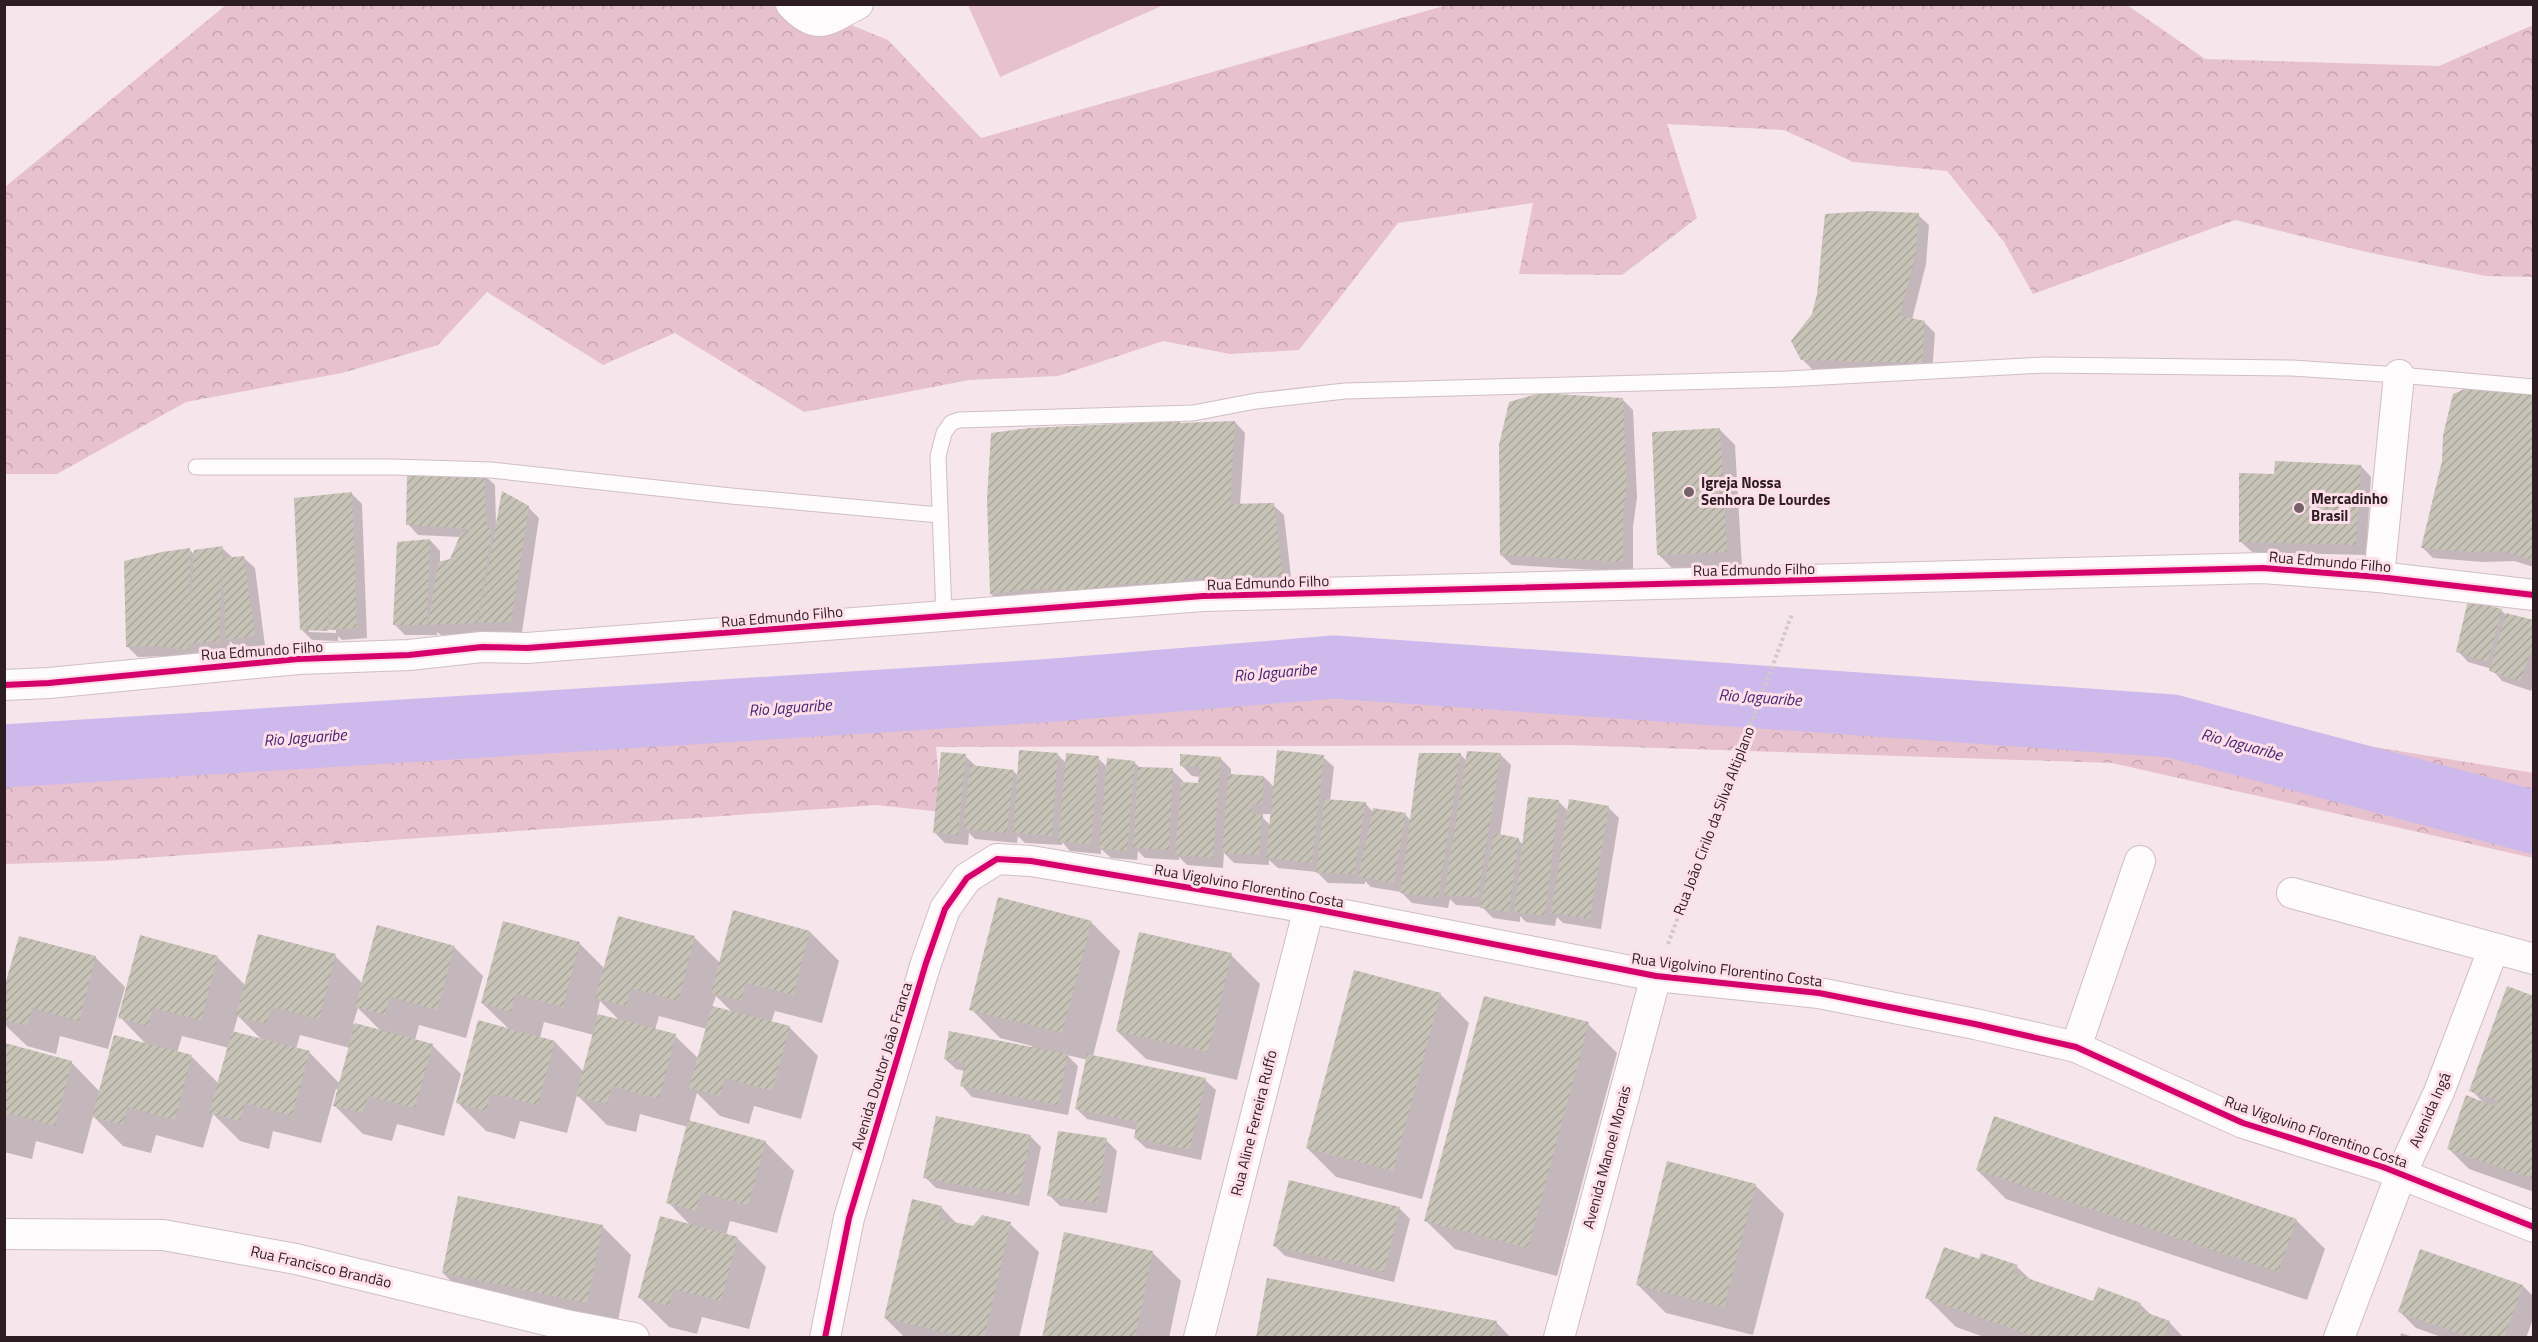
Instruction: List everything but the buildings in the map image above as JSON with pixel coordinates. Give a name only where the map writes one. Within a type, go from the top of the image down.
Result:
[{"type":"street","points":[[791,4],[809,21],[816,22],[852,8]]},
{"type":"street","points":[[2379,577],[2398,375]]},
{"type":"street","name":"Rua Edmundo Filho","points":[[4,686],[298,659],[409,655],[482,647],[538,647],[1203,596],[2263,568],[2379,577],[2534,595]]},
{"type":"street","name":"Avenida Doutor João Franca","points":[[825,1338],[849,1218],[926,963],[945,909],[967,878],[997,859],[1031,861]]},
{"type":"street","name":"Rua Vigolvino Florentino Costa","points":[[1031,861],[1309,908],[1656,976],[1819,993],[2076,1047],[2243,1124],[2402,1174],[2534,1227]]},
{"type":"street","points":[[2076,1047],[2140,861]]},
{"type":"street","points":[[2292,893],[2493,950],[2534,959]]},
{"type":"street","name":"Rua Aline Ferreira Ruffo","points":[[1199,1338],[1309,908]]},
{"type":"street","name":"Avenida Ingá","points":[[2339,1338],[2402,1174],[2439,1092],[2493,950]]},
{"type":"street","name":"Avenida Manoel Morais","points":[[1559,1338],[1656,976]]},
{"type":"street","name":"Rua Francisco Brandão","points":[[4,1234],[163,1235],[296,1259],[566,1325],[634,1338]]},
{"type":"lane","points":[[944,615],[938,456],[944,433],[951,423],[959,420],[1193,413],[1256,401],[1345,391],[1764,380],[2044,365],[2292,368],[2534,387]]},
{"type":"lane","points":[[196,467],[393,467],[491,470],[731,496],[939,515]]},
{"type":"green space","points":[[226,5],[807,5],[809,8],[888,40],[981,138],[1447,5],[2127,5],[2205,59],[2439,66],[2533,25],[2533,277],[2486,276],[2371,253],[2235,220],[2033,294],[2004,242],[1947,171],[1853,162],[1784,130],[1667,124],[1697,218],[1622,275],[1519,274],[1533,203],[1398,223],[1299,350],[1230,354],[1163,341],[1058,376],[969,380],[804,412],[675,333],[603,365],[487,292],[438,345],[342,373],[186,402],[57,474],[5,474],[5,187]]},
{"type":"green space","points":[[968,5],[1164,5],[1000,77]]},
{"type":"green space","points":[[1412,653],[1968,681],[2534,773],[2533,858],[2112,763],[1569,745],[936,747],[942,812],[876,805],[103,861],[5,864],[5,742]]},
{"type":"waterway","name":"Rio Jaguaribe","points":[[4,756],[1042,691],[1334,667],[2172,726],[2534,822]]},
{"type":"cycle path","points":[[4,685],[49,683],[298,659],[409,655],[482,647],[527,648],[1203,596],[2263,568],[2379,577],[2534,595]]},
{"type":"cycle path","points":[[825,1338],[849,1218],[926,963],[945,909],[967,878],[997,859],[1031,861],[1309,908],[1656,976],[1819,993],[2076,1047],[2243,1123],[2383,1167],[2534,1227]]},
{"type":"place","name":"Igreja Nossa Senhora De Lourdes","points":[[1689,492]]},
{"type":"place","name":"Mercadinho Brasil","points":[[2299,508]]}]
